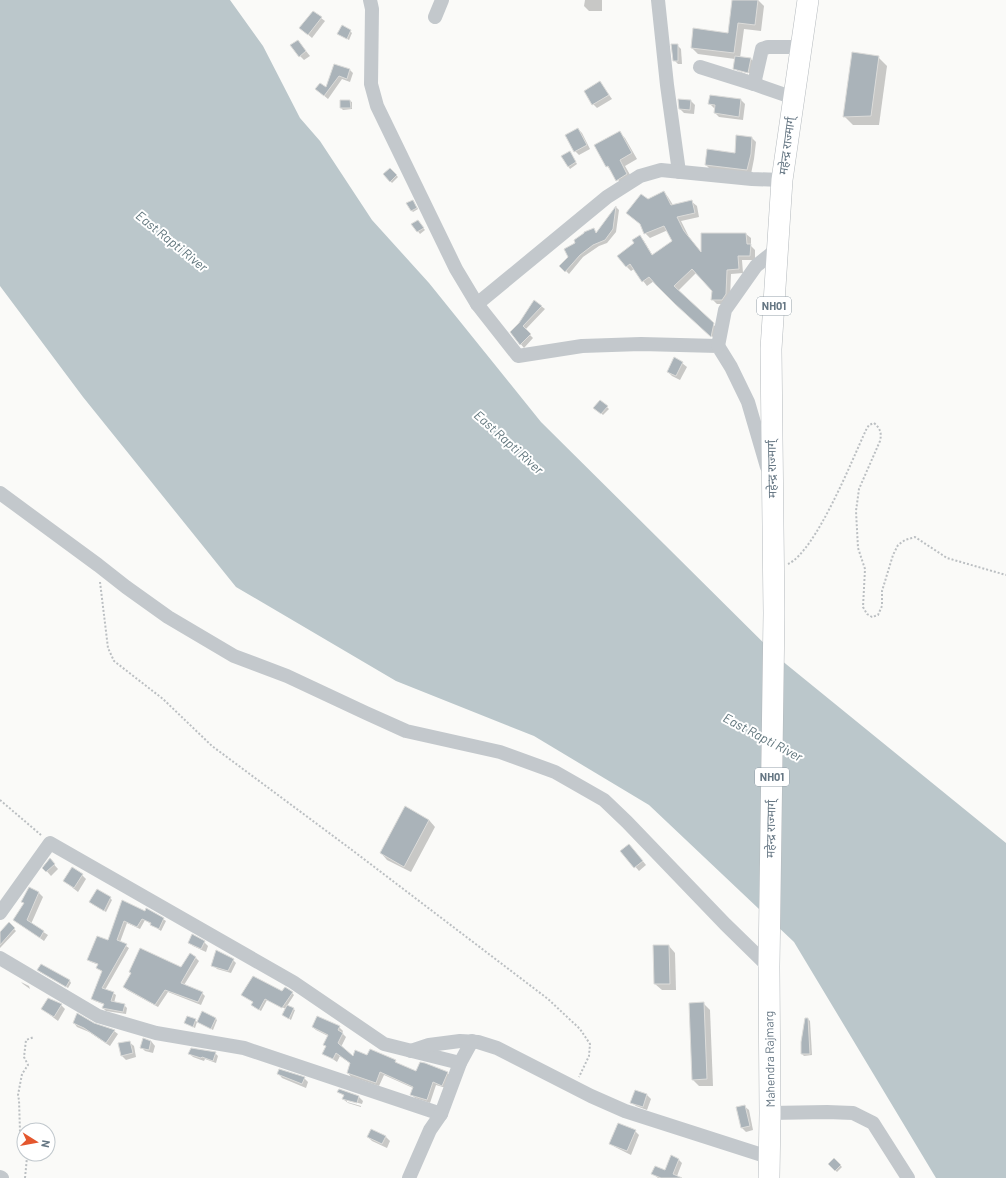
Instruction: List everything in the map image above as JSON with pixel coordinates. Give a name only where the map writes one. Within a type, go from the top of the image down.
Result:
[{"type":"highway","name":"महेन्द्र राज्मार्ग्","points":[[769,940],[774,613],[771,349],[782,180],[808,0]]},
{"type":"highway","name":"Mahendra Rajmarg","points":[[769,940],[769,1178]]},
{"type":"street","points":[[370,0],[372,9],[372,84],[377,106],[453,262],[477,304],[518,356],[582,346],[641,344],[718,346]]},
{"type":"street","points":[[435,17],[442,0]]},
{"type":"street","points":[[658,0],[667,85],[679,172]]},
{"type":"street","points":[[754,84],[762,49],[768,46],[801,47]]},
{"type":"street","points":[[700,67],[794,98]]},
{"type":"street","points":[[477,304],[607,197],[640,176],[661,170],[782,180]]},
{"type":"street","points":[[772,485],[748,402],[731,367],[718,346],[725,310],[756,266],[777,249]]},
{"type":"street","points":[[0,493],[168,617],[234,656],[287,676],[406,731],[500,752],[555,772],[604,800],[769,967]]},
{"type":"street","points":[[0,913],[50,842],[293,982],[384,1044],[460,1063]]},
{"type":"street","points":[[0,958],[98,1016],[156,1033],[244,1048],[441,1114]]},
{"type":"street","points":[[411,1051],[429,1045],[460,1041],[478,1042],[497,1048],[574,1087],[625,1110],[768,1157]]},
{"type":"street","points":[[409,1178],[430,1130],[441,1114],[460,1063],[472,1041]]},
{"type":"street","points":[[770,1113],[853,1113],[866,1119],[873,1123],[908,1178]]},
{"type":"path","points":[[774,567],[790,563],[804,551],[824,519],[866,430],[869,425],[874,423],[879,427],[881,434],[880,441],[859,489],[856,511],[858,548],[865,569],[863,607],[867,614],[872,617],[878,615],[882,606],[882,591],[898,545],[905,540],[915,537],[947,558],[1006,575]]},
{"type":"path","points":[[98,565],[108,648],[114,661],[163,699],[212,746],[548,999],[580,1029],[590,1044],[588,1056],[574,1087]]},
{"type":"path","points":[[0,800],[50,842]]},
{"type":"path","points":[[20,1122],[20,1100],[18,1095],[22,1074],[28,1066],[24,1057],[26,1040],[34,1037]]},
{"type":"path","points":[[25,1178],[27,1162]]},
{"type":"water","name":"East Rapti River","points":[[0,0],[230,0],[263,46],[300,118],[320,141],[372,220],[429,283],[541,422],[781,660],[1006,843],[1006,1178],[936,1178],[794,942],[649,805],[534,736],[396,681],[236,587],[83,397],[0,286]]},
{"type":"building","points":[[732,0],[758,0],[755,25],[738,23],[734,53],[691,48],[693,28],[728,33]]},
{"type":"building","points":[[313,11],[322,17],[308,35],[299,28]]},
{"type":"building","points":[[342,25],[351,30],[347,39],[337,34]]},
{"type":"building","points":[[298,40],[306,51],[299,57],[290,45]]},
{"type":"building","points":[[671,44],[678,44],[678,61],[673,61]]},
{"type":"building","points":[[852,52],[879,56],[871,116],[843,117]]},
{"type":"building","points":[[735,56],[751,58],[748,73],[733,69]]},
{"type":"building","points":[[334,64],[350,69],[347,79],[339,76],[324,96],[315,89],[320,83],[326,87]]},
{"type":"building","points":[[600,81],[609,95],[592,105],[584,91]]},
{"type":"building","points":[[710,95],[741,99],[739,117],[714,113],[715,105],[708,104]]},
{"type":"building","points":[[678,99],[691,100],[690,110],[679,109]]},
{"type":"building","points":[[340,100],[350,100],[351,108],[340,108]]},
{"type":"building","points":[[578,128],[587,145],[574,152],[565,135]]},
{"type":"building","points":[[620,131],[632,153],[620,160],[627,174],[616,181],[608,166],[606,167],[594,145]]},
{"type":"building","points":[[736,135],[752,137],[751,154],[747,170],[705,165],[707,149],[735,153]]},
{"type":"building","points":[[570,151],[576,162],[568,167],[561,156]]},
{"type":"building","points":[[390,168],[397,175],[390,182],[383,174]]},
{"type":"building","points":[[664,191],[671,205],[692,200],[695,213],[677,217],[684,231],[701,252],[701,233],[746,233],[747,244],[751,244],[750,256],[738,256],[739,269],[727,270],[726,294],[722,300],[711,300],[712,291],[692,269],[674,286],[714,323],[711,337],[675,304],[649,277],[642,282],[630,264],[626,267],[617,256],[634,243],[632,240],[640,235],[652,255],[672,241],[664,226],[644,234],[640,224],[626,213],[641,194],[648,199]]},
{"type":"building","points":[[413,200],[417,208],[411,211],[406,203]]},
{"type":"building","points":[[616,206],[613,229],[605,240],[593,245],[580,255],[565,272],[559,266],[568,257],[564,249],[575,243],[574,240],[584,232],[594,228],[596,233]]},
{"type":"building","points":[[418,220],[424,228],[417,232],[411,224]]},
{"type":"building","points":[[534,300],[542,306],[523,326],[531,334],[520,345],[510,332],[519,323]]},
{"type":"building","points":[[674,357],[683,362],[676,376],[667,372]]},
{"type":"building","points":[[600,400],[608,406],[601,414],[593,408]]},
{"type":"building","points":[[405,806],[429,820],[404,867],[380,853]]},
{"type":"building","points":[[629,844],[643,861],[634,868],[620,851]]},
{"type":"building","points":[[50,858],[55,864],[46,872],[42,868]]},
{"type":"building","points":[[72,867],[83,874],[74,888],[63,881]]},
{"type":"building","points":[[29,887],[39,892],[27,920],[44,931],[40,938],[13,920],[24,903],[21,902]]},
{"type":"building","points":[[97,889],[111,897],[104,911],[89,902]]},
{"type":"building","points":[[122,900],[145,911],[146,908],[164,918],[159,929],[142,919],[137,927],[124,921],[117,940],[127,944],[102,988],[114,992],[111,1001],[125,1004],[123,1012],[102,1008],[104,1004],[91,999],[102,971],[96,968],[98,964],[87,960],[97,936],[108,940]]},
{"type":"building","points":[[9,922],[15,928],[0,945],[0,932]]},
{"type":"building","points":[[192,934],[205,941],[201,949],[188,943]]},
{"type":"building","points":[[653,945],[669,945],[670,984],[654,984]]},
{"type":"building","points":[[140,948],[181,967],[190,953],[196,957],[181,983],[203,992],[198,1002],[165,990],[155,1005],[123,987],[131,973],[129,972]]},
{"type":"building","points":[[216,950],[234,959],[228,971],[211,966]]},
{"type":"building","points":[[41,964],[70,980],[66,987],[37,970]]},
{"type":"building","points":[[253,976],[282,991],[285,987],[293,992],[282,1008],[265,999],[259,1010],[251,1005],[253,1002],[241,995]]},
{"type":"building","points":[[48,998],[62,1004],[54,1017],[41,1009]]},
{"type":"building","points":[[704,1002],[707,1079],[692,1080],[689,1003]]},
{"type":"building","points":[[287,1005],[294,1008],[289,1019],[282,1015]]},
{"type":"building","points":[[202,1011],[216,1018],[211,1029],[197,1022]]},
{"type":"building","points":[[77,1013],[94,1023],[115,1030],[106,1043],[84,1028],[73,1023]]},
{"type":"building","points":[[187,1016],[196,1019],[193,1027],[184,1023]]},
{"type":"building","points":[[317,1016],[340,1026],[338,1030],[343,1033],[338,1043],[353,1056],[355,1050],[367,1055],[370,1049],[396,1060],[395,1062],[416,1071],[420,1062],[425,1063],[448,1072],[442,1086],[433,1082],[427,1100],[410,1095],[413,1087],[380,1072],[376,1083],[347,1073],[350,1063],[336,1053],[333,1059],[322,1054],[326,1046],[323,1045],[328,1035],[312,1027]]},
{"type":"building","points":[[805,1018],[808,1018],[810,1054],[801,1054],[801,1042]]},
{"type":"building","points":[[143,1038],[151,1041],[149,1050],[140,1048]]},
{"type":"building","points":[[130,1041],[133,1053],[121,1056],[118,1043]]},
{"type":"building","points":[[191,1048],[216,1052],[213,1061],[188,1054]]},
{"type":"building","points":[[279,1069],[305,1077],[302,1084],[277,1074]]},
{"type":"building","points":[[339,1089],[359,1096],[357,1103],[342,1099],[344,1095],[337,1092]]},
{"type":"building","points":[[635,1090],[647,1094],[643,1107],[630,1103]]},
{"type":"building","points":[[745,1105],[750,1126],[741,1128],[736,1107]]},
{"type":"building","points":[[618,1123],[636,1130],[627,1151],[609,1144]]},
{"type":"building","points":[[371,1129],[386,1136],[382,1144],[367,1137]]},
{"type":"building","points":[[671,1155],[679,1159],[673,1174],[682,1178],[661,1178],[651,1174],[655,1166],[665,1170]]},
{"type":"building","points":[[834,1158],[841,1165],[835,1171],[828,1164]]}]
